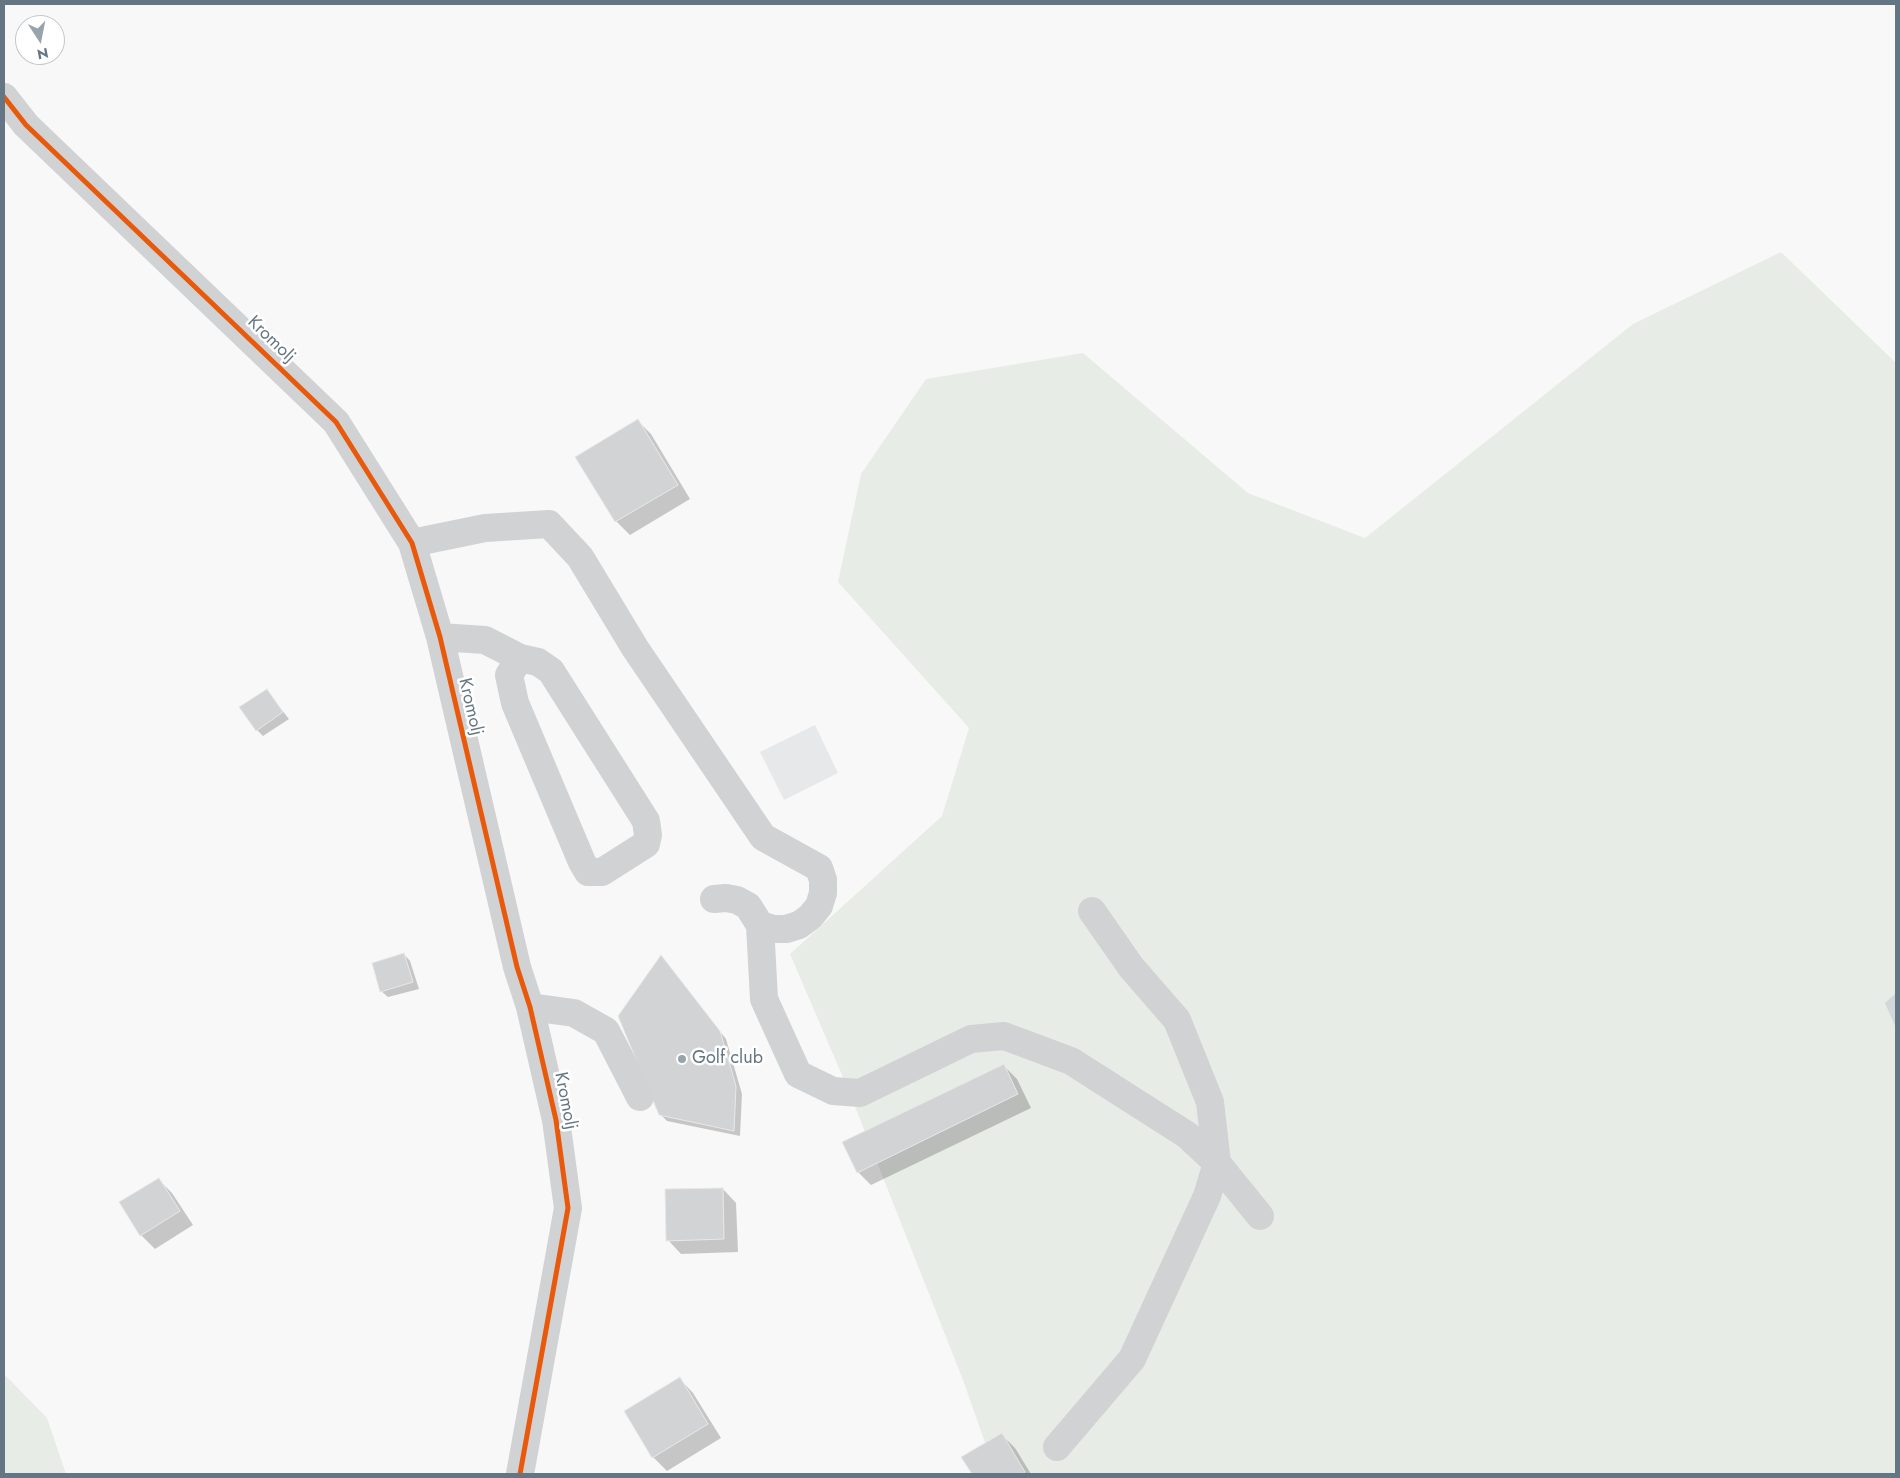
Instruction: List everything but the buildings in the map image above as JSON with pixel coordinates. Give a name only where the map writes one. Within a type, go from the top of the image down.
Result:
[{"type":"street","name":"Kromolj","points":[[4,97],[26,125],[336,422],[412,543],[440,637],[517,967],[530,1007],[556,1120],[568,1208],[520,1474]]},
{"type":"street","points":[[412,543],[485,528],[549,524],[580,557],[635,648],[763,837],[819,868],[823,880],[823,893],[819,906],[810,917],[799,925],[786,929],[773,929],[760,925]]},
{"type":"street","points":[[440,637],[485,640],[520,658],[538,662],[551,672],[646,821],[646,844],[602,872],[588,872],[582,862],[515,702],[509,675],[520,658]]},
{"type":"street","points":[[714,899],[726,898],[742,903],[755,914],[760,925],[764,999],[798,1074],[833,1091],[860,1093],[971,1040],[1004,1036],[1071,1061],[1188,1136],[1217,1163],[1260,1216]]},
{"type":"street","points":[[1057,1447],[1132,1359],[1207,1196],[1217,1163],[1210,1102],[1178,1020],[1131,966],[1092,911]]},
{"type":"street","points":[[530,1007],[574,1014],[606,1031],[640,1098]]},
{"type":"shaded area","points":[[1781,252],[1896,363],[1896,1474],[996,1474],[963,1380],[848,1089],[790,954],[942,816],[969,728],[838,582],[861,474],[926,379],[1083,353],[1248,493],[1365,538],[1633,324]]},
{"type":"shaded area","points":[[815,725],[838,773],[784,800],[760,752]]},
{"type":"shaded area","points":[[1896,993],[1896,1028],[1885,1003]]},
{"type":"shaded area","points":[[4,1374],[47,1418],[66,1474],[4,1474]]},
{"type":"cycle path","points":[[4,97],[26,125],[336,422],[412,543],[440,637],[517,967],[530,1007],[556,1120],[568,1208],[520,1474]]},
{"type":"place","name":"Golf club","points":[[682,1059]]}]
